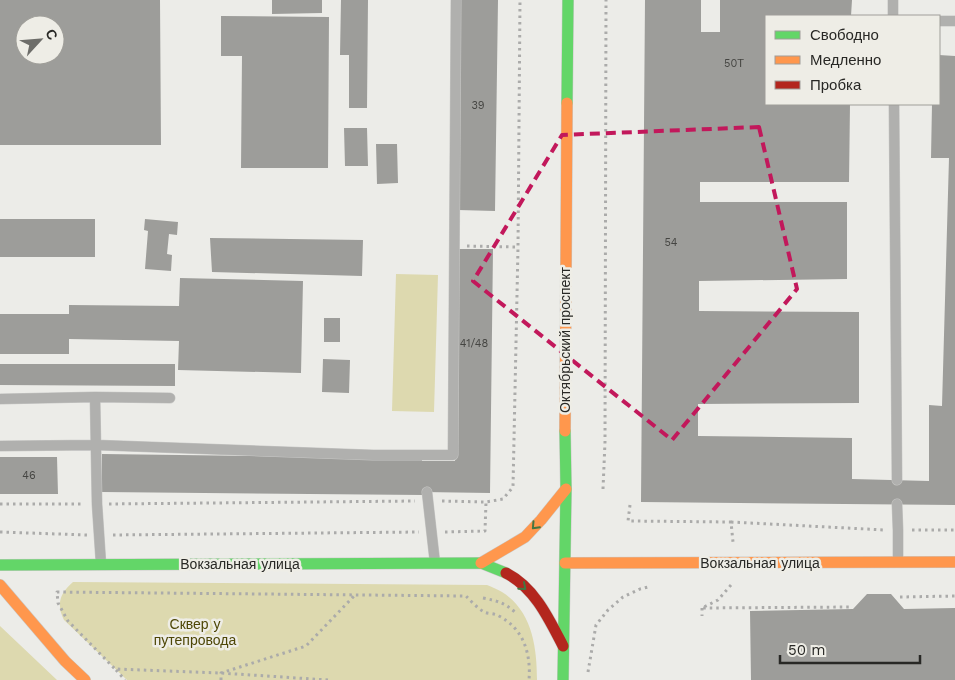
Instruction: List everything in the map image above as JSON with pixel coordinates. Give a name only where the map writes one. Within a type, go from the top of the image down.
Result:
[{"type":"main road","name":"Октябрьский проспект","points":[[563,680],[566,489],[568,0]]},
{"type":"main road","name":"Вокзальная улица","points":[[481,563],[525,537],[566,489]]},
{"type":"main road","name":"Вокзальная улица","points":[[565,563],[955,562]]},
{"type":"main road","name":"Вокзальная улица","points":[[0,565],[481,563],[510,575],[527,590],[546,614],[563,646]]},
{"type":"main road","points":[[0,585],[65,661],[85,680]]},
{"type":"lane","points":[[0,446],[96,445],[432,458],[453,455],[456,0]]},
{"type":"lane","points":[[893,0],[893,15]]},
{"type":"lane","points":[[940,21],[955,21]]},
{"type":"lane","points":[[894,105],[897,480]]},
{"type":"lane","points":[[95,397],[97,504],[101,565]]},
{"type":"lane","points":[[0,400],[95,397],[170,398]]},
{"type":"lane","points":[[428,496],[435,564]]},
{"type":"lane","points":[[897,504],[898,561]]},
{"type":"path","points":[[0,504],[97,504],[428,496],[486,502],[503,499],[513,487],[518,247],[520,0]]},
{"type":"path","points":[[603,489],[606,442],[606,0]]},
{"type":"path","points":[[454,246],[518,247]]},
{"type":"path","points":[[0,532],[99,535],[485,531],[486,502]]},
{"type":"path","points":[[731,522],[898,530],[955,530]]},
{"type":"path","points":[[722,583],[732,583]]},
{"type":"path","points":[[586,680],[596,625],[608,610],[623,597],[640,589],[655,586]]},
{"type":"path","points":[[125,680],[68,622],[58,603],[57,592],[466,596],[484,612],[498,615],[515,627],[525,645],[530,667],[529,680]]},
{"type":"path","points":[[221,673],[306,646],[356,594]]},
{"type":"path","points":[[900,597],[955,596]]},
{"type":"path","points":[[483,598],[500,602],[522,618]]},
{"type":"path","points":[[702,608],[702,616]]},
{"type":"path","points":[[115,670],[221,673],[328,680]]},
{"type":"path","points":[[220,680],[221,673]]},
{"type":"highlighted area","points":[[759,127],[797,289],[672,440],[473,281],[562,135]]},
{"type":"green space","points":[[396,274],[438,275],[434,412],[392,411]]},
{"type":"green space","name":"Сквер у путепровода","points":[[73,582],[487,585],[502,592],[512,600],[526,619],[534,643],[537,680],[127,680],[64,620],[60,609],[61,599],[65,590]]},
{"type":"green space","points":[[0,626],[57,680],[0,680]]},
{"type":"building","points":[[0,0],[160,0],[161,145],[0,145]]},
{"type":"building","points":[[272,0],[322,0],[322,13],[272,14]]},
{"type":"building","points":[[341,0],[368,0],[367,108],[349,108],[349,55],[340,55]]},
{"type":"building","points":[[461,0],[498,0],[495,211],[458,210]]},
{"type":"building","points":[[645,0],[701,0],[701,32],[720,32],[720,0],[852,0],[851,15],[765,15],[765,105],[850,105],[849,182],[700,182],[700,202],[847,202],[847,279],[699,281],[699,311],[859,312],[859,403],[698,404],[698,436],[852,438],[852,479],[929,481],[929,405],[942,406],[949,158],[931,158],[932,105],[940,105],[940,55],[955,56],[955,505],[641,502]]},
{"type":"building","points":[[221,16],[329,17],[328,168],[241,168],[242,56],[221,56]]},
{"type":"building","points":[[344,128],[367,128],[368,166],[345,166]]},
{"type":"building","points":[[376,144],[397,144],[398,183],[377,184]]},
{"type":"building","points":[[0,219],[95,219],[95,257],[0,257]]},
{"type":"building","points":[[145,219],[178,222],[177,235],[169,234],[167,254],[172,255],[171,271],[145,269],[148,231],[144,230]]},
{"type":"building","points":[[210,238],[363,240],[362,276],[212,272]]},
{"type":"building","points":[[457,249],[493,249],[490,493],[423,492],[423,495],[102,492],[102,454],[422,458],[422,461],[455,461]]},
{"type":"building","points":[[180,278],[303,281],[301,373],[178,370],[179,341],[69,339],[69,354],[0,354],[0,314],[69,314],[69,305],[179,306]]},
{"type":"building","points":[[324,318],[340,318],[340,342],[324,342]]},
{"type":"building","points":[[323,359],[350,360],[349,393],[322,392]]},
{"type":"building","points":[[0,364],[175,364],[175,386],[0,385]]},
{"type":"building","points":[[0,457],[57,457],[58,494],[0,494]]},
{"type":"building","points":[[867,594],[891,594],[904,609],[955,608],[955,680],[751,680],[750,611],[853,609]]},
{"type":"traffic: fast","points":[[567,103],[568,0]]},
{"type":"traffic: fast","points":[[563,680],[565,431]]},
{"type":"traffic: fast","points":[[0,565],[481,563],[506,573]]},
{"type":"traffic: slow","points":[[565,431],[567,103]]},
{"type":"traffic: slow","points":[[481,563],[525,537],[566,489]]},
{"type":"traffic: slow","points":[[565,563],[955,562]]},
{"type":"traffic: slow","points":[[0,585],[65,661],[85,680]]},
{"type":"traffic: jam","points":[[506,573],[516,579],[533,596],[563,646]]}]
